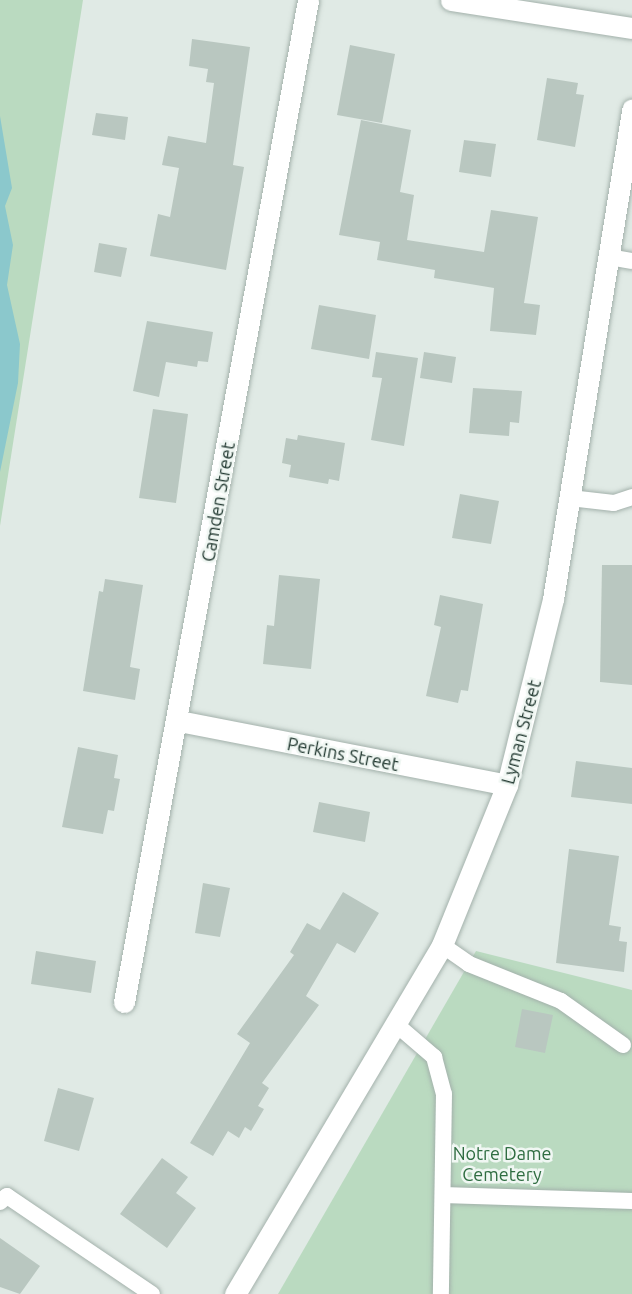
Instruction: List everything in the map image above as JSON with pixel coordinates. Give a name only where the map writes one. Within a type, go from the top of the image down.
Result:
[{"type":"main road","name":"Camden Street","points":[[124,1002],[178,721],[308,0]]},
{"type":"main road","points":[[450,0],[632,29]]},
{"type":"main road","name":"Lyman Street","points":[[235,1294],[398,1026],[442,945],[507,785],[528,713],[570,498],[609,257],[626,187],[632,109]]},
{"type":"main road","name":"Perkins Street","points":[[178,721],[507,785]]},
{"type":"lane","points":[[609,257],[632,261]]},
{"type":"lane","points":[[570,498],[614,503],[632,497]]},
{"type":"lane","points":[[442,945],[469,964],[561,1000],[623,1045]]},
{"type":"lane","points":[[398,1026],[434,1057],[440,1069],[444,1094],[441,1294]]},
{"type":"lane","points":[[443,1195],[632,1201]]},
{"type":"lane","points":[[0,1202],[7,1196],[152,1294]]},
{"type":"green space","points":[[0,0],[83,0],[0,526]]},
{"type":"green space","name":"Notre Dame Cemetery","points":[[476,951],[632,990],[632,1294],[278,1294]]},
{"type":"water","points":[[0,116],[12,188],[5,206],[13,245],[7,285],[20,344],[18,383],[0,472]]},
{"type":"building","points":[[192,39],[250,47],[233,165],[244,167],[226,270],[150,256],[158,214],[170,217],[179,168],[162,165],[168,136],[206,143],[214,83],[206,82],[208,69],[189,66]]},
{"type":"building","points":[[350,45],[395,54],[382,123],[337,115]]},
{"type":"building","points":[[547,78],[578,83],[576,94],[584,95],[575,147],[537,140]]},
{"type":"building","points":[[96,113],[128,117],[125,140],[92,135]]},
{"type":"building","points":[[361,120],[411,130],[400,192],[414,195],[407,240],[484,252],[491,210],[538,217],[524,303],[540,305],[536,335],[490,331],[494,288],[434,278],[435,270],[377,260],[380,242],[339,235]]},
{"type":"building","points":[[464,140],[496,144],[491,177],[459,172]]},
{"type":"building","points":[[99,243],[127,248],[121,277],[94,272]]},
{"type":"building","points":[[319,305],[376,315],[369,359],[311,349]]},
{"type":"building","points":[[147,321],[213,332],[208,362],[198,361],[197,367],[166,362],[159,397],[133,391]]},
{"type":"building","points":[[376,352],[418,358],[404,446],[371,440],[382,378],[372,377]]},
{"type":"building","points":[[424,352],[456,357],[452,383],[420,378]]},
{"type":"building","points":[[473,388],[522,391],[519,423],[510,422],[509,436],[469,433]]},
{"type":"building","points":[[153,409],[188,414],[176,503],[139,498]]},
{"type":"building","points":[[298,435],[345,443],[339,481],[329,479],[328,484],[289,477],[291,465],[282,463],[286,438],[297,440]]},
{"type":"building","points":[[460,494],[499,501],[491,544],[452,538]]},
{"type":"building","points":[[602,565],[632,565],[632,685],[600,682]]},
{"type":"building","points":[[279,575],[320,579],[311,669],[263,664],[267,625],[274,626]]},
{"type":"building","points":[[105,579],[143,585],[130,667],[140,669],[135,700],[83,691],[99,591],[103,592]]},
{"type":"building","points":[[440,595],[483,604],[468,691],[461,690],[458,703],[426,696],[441,627],[434,625]]},
{"type":"building","points":[[78,747],[118,755],[114,778],[120,779],[114,811],[108,810],[103,834],[62,827]]},
{"type":"building","points":[[576,761],[632,768],[632,804],[571,797]]},
{"type":"building","points":[[319,802],[370,812],[365,842],[313,832]]},
{"type":"building","points":[[569,849],[619,856],[609,925],[621,927],[619,941],[627,942],[624,972],[556,963]]},
{"type":"building","points":[[203,883],[230,888],[220,937],[195,933]]},
{"type":"building","points":[[343,892],[379,913],[355,953],[337,943],[306,996],[319,1005],[262,1083],[269,1088],[258,1106],[264,1109],[251,1131],[245,1127],[239,1138],[228,1131],[213,1156],[190,1143],[250,1043],[237,1034],[294,955],[290,952],[307,923],[320,930]]},
{"type":"building","points":[[36,951],[96,961],[91,993],[31,984]]},
{"type":"building","points":[[522,1009],[553,1015],[545,1053],[515,1047]]},
{"type":"building","points":[[58,1088],[94,1098],[79,1151],[44,1141]]},
{"type":"building","points":[[162,1158],[188,1177],[176,1193],[196,1208],[167,1248],[120,1214]]},
{"type":"building","points":[[0,1238],[40,1266],[20,1294],[0,1287]]}]
